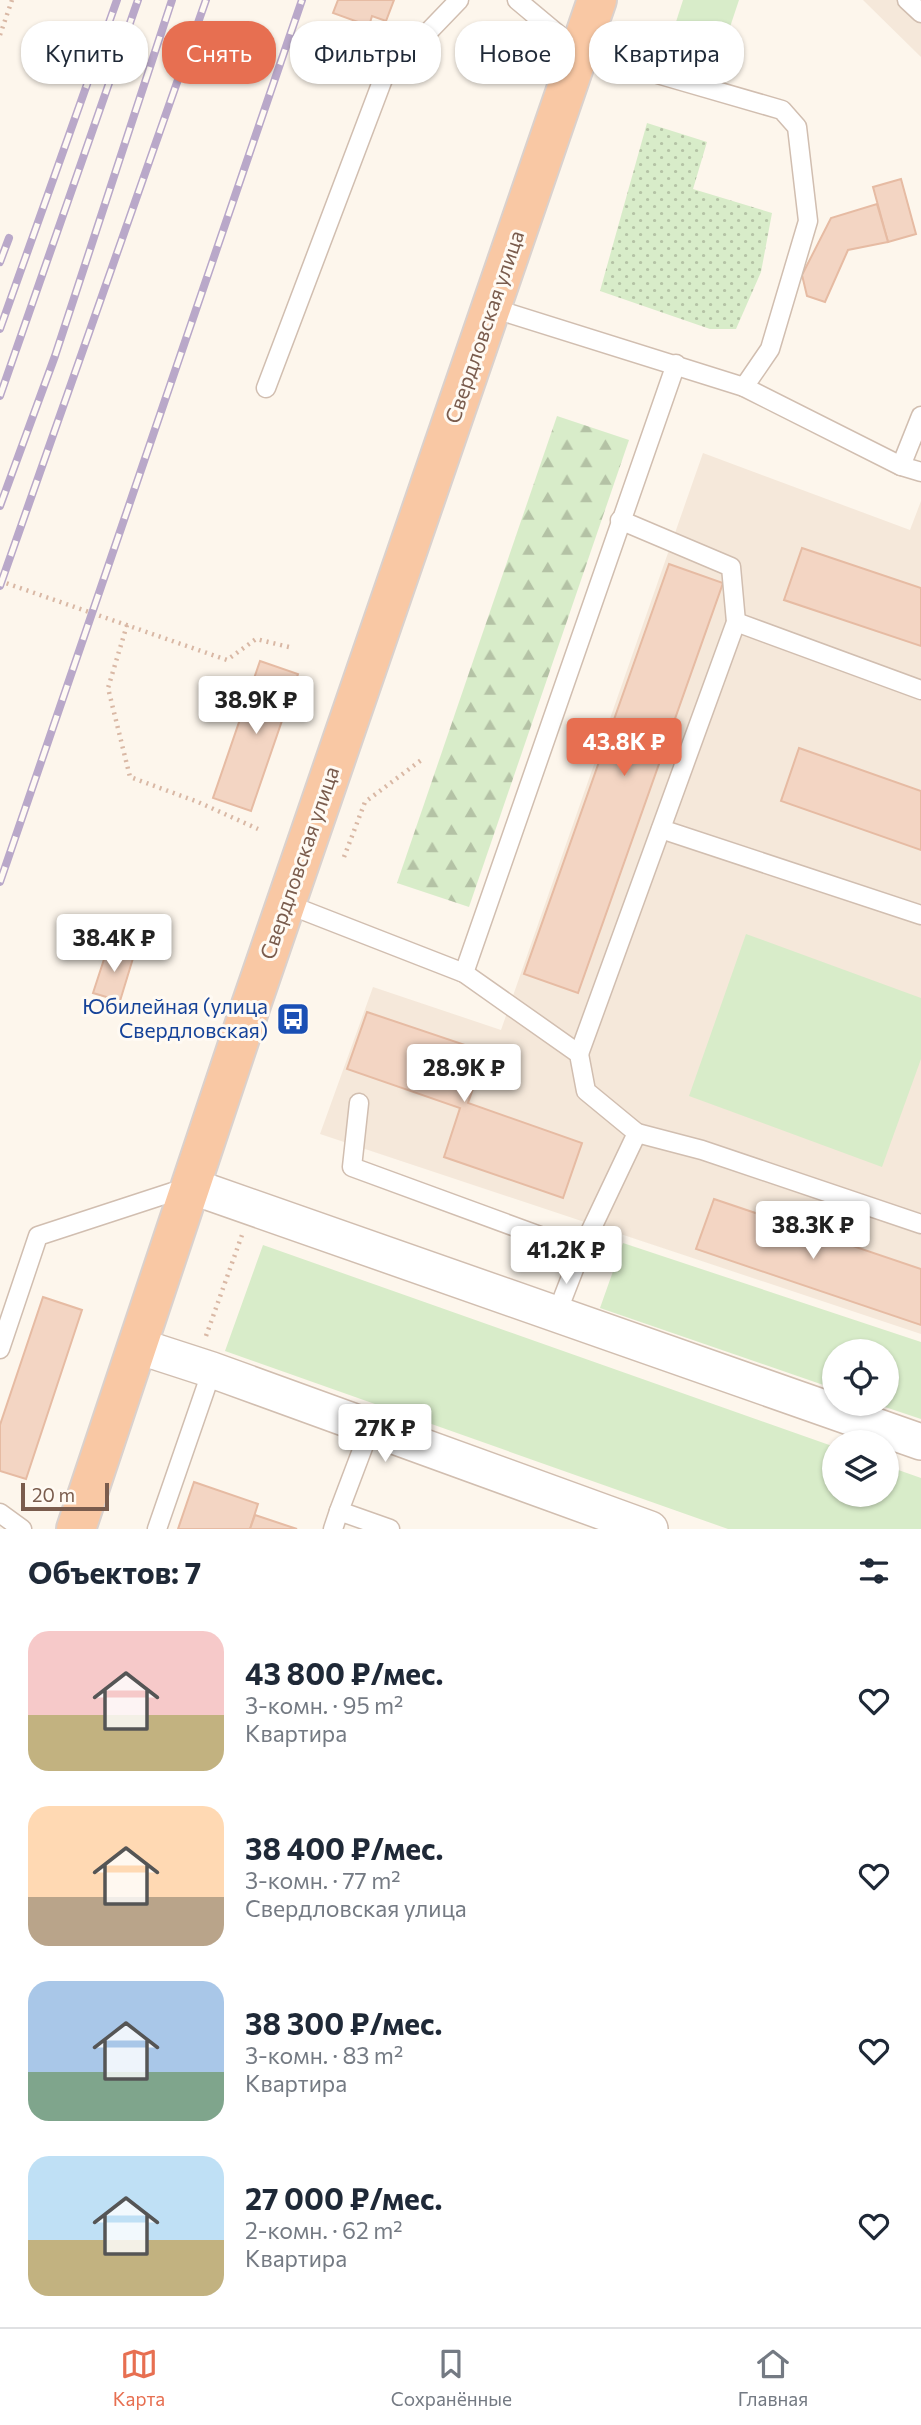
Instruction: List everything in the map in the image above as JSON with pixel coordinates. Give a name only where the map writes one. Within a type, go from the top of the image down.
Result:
[{"type":"highway","name":"Свердловская улица","points":[[76,1529],[597,0]]},
{"type":"street","points":[[191,1186],[921,1442]]},
{"type":"street","points":[[138,1346],[208,1357],[370,1429],[650,1529]]},
{"type":"lane","points":[[266,388],[383,79],[458,0]]},
{"type":"lane","points":[[517,0],[579,51],[782,110],[797,127],[808,221],[770,349],[744,387]]},
{"type":"lane","points":[[907,0],[921,13]]},
{"type":"lane","points":[[492,308],[744,387],[901,466],[921,472]]},
{"type":"lane","points":[[464,973],[676,364]]},
{"type":"lane","points":[[901,466],[921,416]]},
{"type":"lane","points":[[620,520],[731,567],[736,622],[579,1054],[586,1091],[637,1133],[702,1150],[921,1224]]},
{"type":"lane","points":[[736,622],[921,690]]},
{"type":"lane","points":[[661,829],[921,915]]},
{"type":"lane","points":[[287,904],[464,973],[579,1054]]},
{"type":"lane","points":[[359,1103],[352,1167],[581,1251]]},
{"type":"lane","points":[[557,1313],[581,1251],[637,1133]]},
{"type":"lane","points":[[0,1349],[38,1236],[191,1186]]},
{"type":"lane","points":[[157,1529],[208,1357]]},
{"type":"lane","points":[[333,1529],[370,1429]]},
{"type":"lane","points":[[339,1511],[390,1529]]},
{"type":"lane","points":[[0,1513],[22,1529]]},
{"type":"path","points":[[0,35],[12,0]]},
{"type":"path","points":[[0,581],[227,660],[256,639],[289,647]]},
{"type":"path","points":[[127,625],[108,688],[130,777],[198,802],[258,829]]},
{"type":"path","points":[[344,857],[365,803],[424,758]]},
{"type":"path","points":[[208,1357],[252,1208]]},
{"type":"shaded area","points":[[863,0],[921,0],[921,57]]},
{"type":"shaded area","points":[[703,453],[910,530],[921,501],[921,1334],[320,1134],[373,987],[501,1030]]},
{"type":"green space","points":[[683,0],[739,0],[732,21],[676,21]]},
{"type":"green space","points":[[647,123],[707,142],[693,189],[772,213],[761,272],[736,329],[710,329],[600,291]]},
{"type":"green space","points":[[557,416],[629,440],[469,907],[397,883]]},
{"type":"green space","points":[[746,934],[921,998],[921,1059],[882,1167],[689,1096]]},
{"type":"green space","points":[[623,1243],[921,1342],[921,1419],[899,1412],[899,1339],[822,1339],[822,1385],[600,1308]]},
{"type":"green space","points":[[263,1245],[822,1442],[822,1507],[899,1507],[899,1470],[921,1478],[921,1529],[728,1529],[225,1351]]},
{"type":"building","points":[[338,0],[394,0],[386,21],[372,16],[370,21],[355,21],[333,13]]},
{"type":"building","points":[[901,179],[916,234],[888,242],[873,187]]},
{"type":"building","points":[[877,204],[888,242],[848,250],[825,302],[807,296],[802,275],[831,218]]},
{"type":"building","points":[[802,548],[921,588],[921,646],[784,600]]},
{"type":"building","points":[[669,564],[723,583],[578,993],[524,974]]},
{"type":"building","points":[[260,661],[298,674],[251,811],[213,798]]},
{"type":"building","points":[[799,748],[921,791],[921,850],[781,801]]},
{"type":"building","points":[[108,947],[134,955],[120,1001],[93,993]]},
{"type":"building","points":[[367,1012],[486,1052],[468,1103],[582,1143],[563,1198],[444,1157],[460,1108],[347,1069]]},
{"type":"building","points":[[714,1199],[921,1269],[921,1325],[696,1249]]},
{"type":"building","points":[[43,1297],[82,1310],[26,1479],[0,1471],[0,1425]]},
{"type":"building","points":[[194,1482],[258,1504],[250,1529],[178,1529]]},
{"type":"building","points":[[255,1515],[297,1529],[250,1529]]},
{"type":"railway","points":[[0,329],[117,0]]},
{"type":"railway","points":[[0,396],[138,0]]},
{"type":"railway","points":[[0,506],[55,356],[172,0]]},
{"type":"railway","points":[[0,586],[206,0]]},
{"type":"railway","points":[[0,882],[302,0]]},
{"type":"railway","points":[[0,262],[9,238]]},
{"type":"place","name":"Юбилейная (улица Свердловская)","points":[[293,1019]]}]
